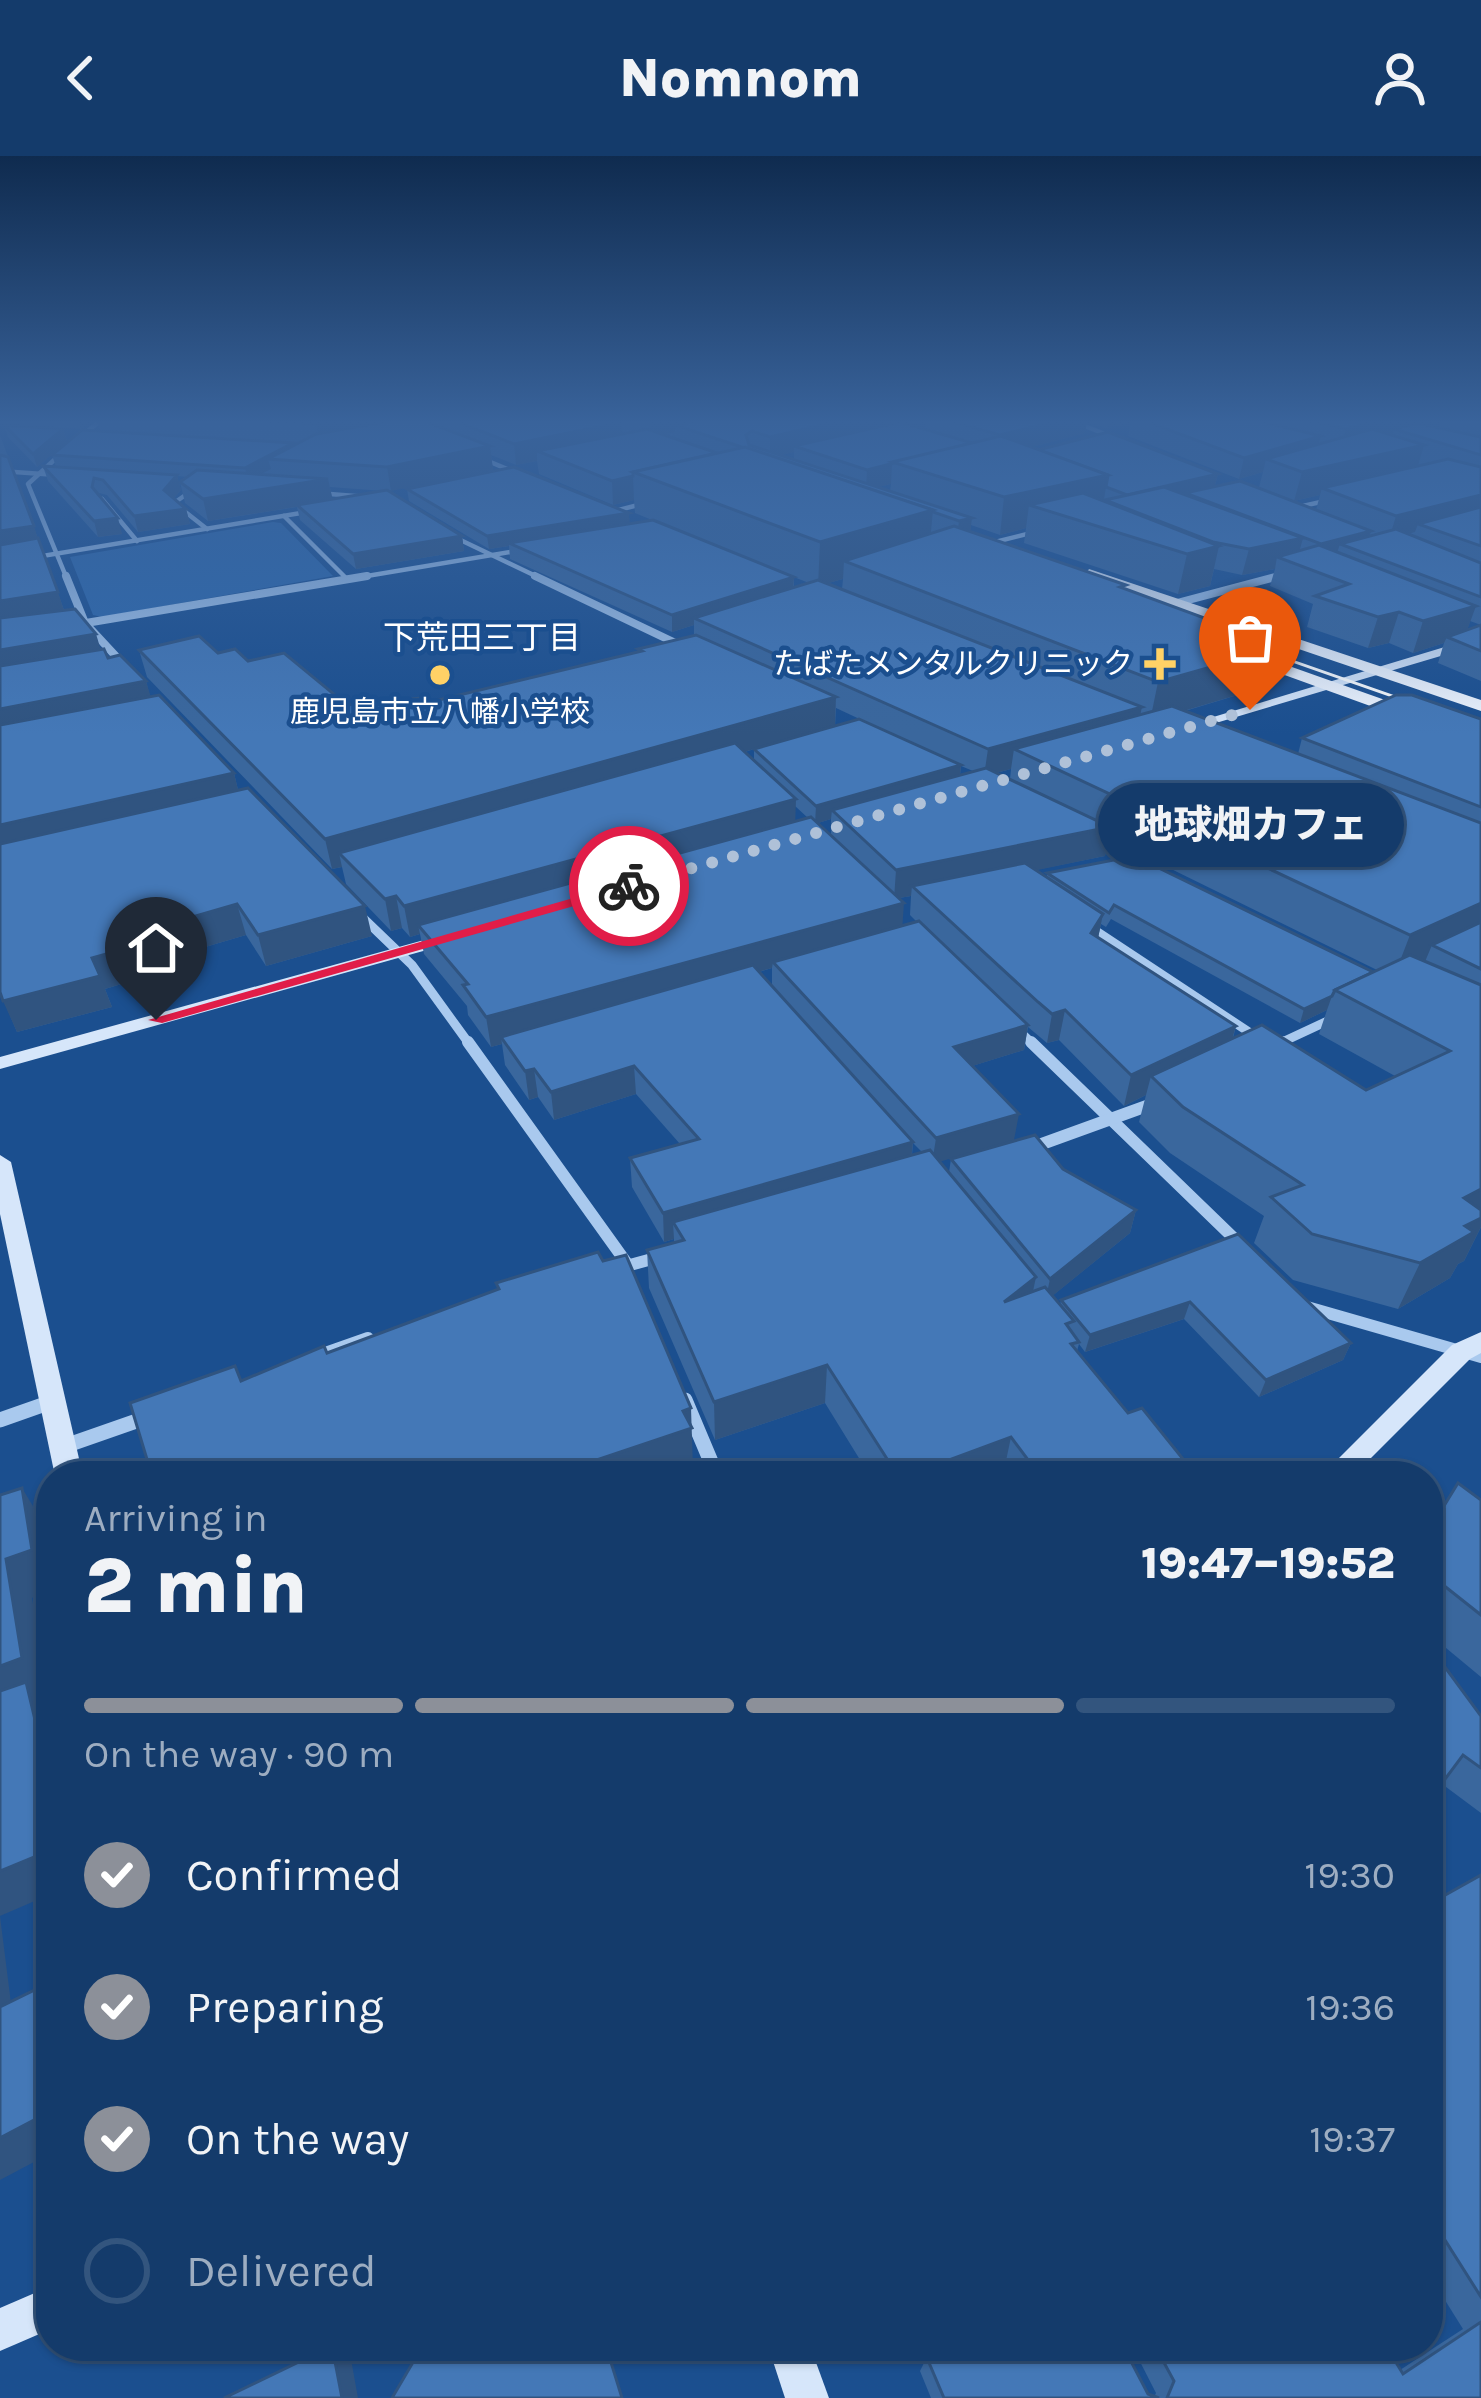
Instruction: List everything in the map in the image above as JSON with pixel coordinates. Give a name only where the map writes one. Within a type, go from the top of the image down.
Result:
[{"type":"main road","points":[[990,565],[968,546],[995,542],[1036,555]]},
{"type":"main road","points":[[1076,569],[1481,706]]},
{"type":"main road","points":[[1209,643],[1481,740]]},
{"type":"street","points":[[45,526],[85,623],[138,681]]},
{"type":"street","points":[[124,526],[137,541]]},
{"type":"street","points":[[203,526],[207,529]]},
{"type":"street","points":[[0,563],[227,526]]},
{"type":"street","points":[[293,526],[347,580]]},
{"type":"street","points":[[436,526],[488,556],[705,657]]},
{"type":"street","points":[[995,542],[1055,527]]},
{"type":"street","points":[[63,626],[529,549]]},
{"type":"street","points":[[1178,603],[1294,572]]},
{"type":"street","points":[[1217,579],[1238,587]]},
{"type":"street","points":[[1467,631],[1481,637]]},
{"type":"street","points":[[1160,735],[1382,673],[1481,637]]},
{"type":"street","points":[[103,668],[123,664]]},
{"type":"street","points":[[1090,839],[1151,870]]},
{"type":"street","points":[[1110,865],[1131,860]]},
{"type":"street","points":[[355,910],[412,965],[628,1265],[637,1286]]},
{"type":"street","points":[[1082,922],[1272,1047]]},
{"type":"street","points":[[0,1064],[470,932]]},
{"type":"street","points":[[1253,1056],[1344,1013]]},
{"type":"street","points":[[1001,1014],[1258,1262]]},
{"type":"street","points":[[480,1060],[502,1054]]},
{"type":"street","points":[[1021,1152],[1114,1122],[1177,1092]]},
{"type":"street","points":[[0,1162],[4,1197],[66,1461]]},
{"type":"street","points":[[606,1272],[672,1253]]},
{"type":"street","points":[[1291,1292],[1307,1308],[1474,1350]]},
{"type":"street","points":[[298,1363],[380,1335]]},
{"type":"street","points":[[1352,1461],[1474,1350]]},
{"type":"street","points":[[680,1390],[708,1461]]},
{"type":"street","points":[[0,1420],[52,1402]]},
{"type":"street","points":[[63,1447],[153,1414]]},
{"type":"street","points":[[0,2330],[36,2314]]},
{"type":"street","points":[[794,2361],[807,2398]]},
{"type":"shaded area","points":[[252,526],[284,526],[333,576],[102,617],[93,615],[70,557]]},
{"type":"building","points":[[0,526],[34,526],[0,531]]},
{"type":"building","points":[[321,526],[445,526],[462,536],[353,554]]},
{"type":"building","points":[[469,526],[551,526],[487,536]]},
{"type":"building","points":[[618,526],[667,526],[794,577],[672,615],[509,543]]},
{"type":"building","points":[[776,526],[878,526],[820,542]]},
{"type":"building","points":[[954,526],[1126,585],[1120,587],[1223,625],[1233,621],[1267,633],[1264,652],[1158,682],[844,561]]},
{"type":"building","points":[[1096,526],[1167,526],[1219,546],[1187,554]]},
{"type":"building","points":[[1171,526],[1269,526],[1303,538],[1249,549],[1213,542]]},
{"type":"building","points":[[1272,526],[1357,526],[1371,531],[1321,544]]},
{"type":"building","points":[[1423,526],[1481,526],[1481,546]]},
{"type":"building","points":[[1396,529],[1481,563],[1481,597],[1340,544]]},
{"type":"building","points":[[38,538],[58,592],[0,601],[0,545]]},
{"type":"building","points":[[1319,545],[1476,606],[1423,621],[1399,612],[1378,617],[1315,596],[1349,584],[1277,557]]},
{"type":"building","points":[[818,580],[1142,707],[988,749],[694,618]]},
{"type":"building","points":[[75,609],[96,634],[0,650],[0,618]]},
{"type":"building","points":[[1481,625],[1481,651],[1447,637]]},
{"type":"building","points":[[696,635],[836,697],[325,839],[139,650],[199,636],[218,653],[235,649],[248,661],[284,653],[347,705],[421,698],[426,703]]},
{"type":"building","points":[[104,649],[108,658],[120,655],[146,681],[0,709],[0,666]]},
{"type":"building","points":[[159,695],[234,773],[0,825],[0,725]]},
{"type":"building","points":[[1396,695],[1412,695],[1481,719],[1481,807],[1302,738]]},
{"type":"building","points":[[1172,706],[1481,823],[1481,903],[1410,935],[1014,749]]},
{"type":"building","points":[[859,719],[961,765],[816,806],[754,749]]},
{"type":"building","points":[[735,743],[796,799],[404,906],[396,896],[385,899],[339,853]]},
{"type":"building","points":[[986,768],[1110,827],[896,870],[832,810]]},
{"type":"building","points":[[248,788],[365,906],[258,935],[237,904],[165,925],[171,936],[92,958],[100,976],[3,1001],[0,844]]},
{"type":"building","points":[[811,817],[904,903],[486,1017],[463,985],[468,984],[418,925]]},
{"type":"building","points":[[1134,856],[1373,972],[1304,1009],[1114,905],[1109,913],[1047,873]]},
{"type":"building","points":[[1025,863],[1103,914],[1091,933],[1236,1026],[1131,1075],[1065,1010],[1052,1014],[912,886]]},
{"type":"building","points":[[919,921],[1028,1025],[954,1047],[1019,1114],[936,1138],[773,962]]},
{"type":"building","points":[[1481,922],[1481,969],[1432,945]]},
{"type":"building","points":[[1410,955],[1481,985],[1481,1189],[1464,1198],[1481,1210],[1481,1218],[1465,1226],[1474,1232],[1420,1263],[1312,1234],[1271,1197],[1303,1185],[1183,1107],[1151,1076],[1262,1025],[1366,1090],[1450,1051],[1335,990]]},
{"type":"building","points":[[753,965],[913,1142],[663,1213],[630,1158],[699,1139],[634,1066],[551,1092],[534,1069],[525,1071],[501,1037]]},
{"type":"building","points":[[1035,1135],[1063,1169],[1136,1210],[1050,1279],[951,1159]]},
{"type":"building","points":[[930,1150],[1036,1277],[1004,1302],[1045,1287],[1074,1321],[1066,1324],[1079,1342],[1071,1344],[1128,1413],[1142,1408],[1185,1461],[1029,1461],[1011,1437],[946,1461],[888,1461],[827,1365],[714,1402],[647,1250],[684,1240],[673,1222]]},
{"type":"building","points":[[1238,1234],[1351,1343],[1266,1380],[1190,1302],[1090,1335],[1061,1300]]},
{"type":"building","points":[[598,1252],[603,1261],[626,1255],[691,1408],[683,1411],[692,1428],[594,1461],[147,1461],[130,1403],[235,1366],[241,1381],[324,1346],[327,1353],[499,1289],[496,1283]]},
{"type":"building","points":[[1458,1483],[1481,1500],[1481,1615],[1443,1585],[1443,1508]]},
{"type":"building","points":[[22,1488],[32,1550],[6,1559],[22,1658],[0,1666],[0,1495]]},
{"type":"building","points":[[1443,1664],[1481,1716],[1481,1768],[1463,1755],[1443,1782]]},
{"type":"building","points":[[26,1682],[36,1724],[36,1856],[0,1871],[0,1691]]},
{"type":"building","points":[[1481,1875],[1481,2297],[1443,2237],[1443,1896]]},
{"type":"building","points":[[36,1989],[36,2119],[0,2138],[0,2007]]},
{"type":"building","points":[[1481,2322],[1481,2398],[1167,2398],[1174,2381],[1163,2361],[1395,2361],[1403,2374],[1422,2361],[1443,2361],[1443,2347]]},
{"type":"building","points":[[301,2361],[335,2361],[342,2398],[224,2398]]},
{"type":"building","points":[[414,2361],[611,2361],[622,2398],[392,2398]]},
{"type":"building","points":[[928,2361],[1131,2361],[1148,2394],[1159,2398],[944,2398]]},
{"type":"tram line","points":[[1232,640],[1481,727]]},
{"type":"way so far","points":[[629,886],[1250,710]]},
{"type":"place","name":"たばたメンタルクリニック","points":[[1160,664]]},
{"type":"place","name":"鹿児島市立八幡小学校","points":[[440,675]]},
{"type":"place","name":"地球畑カフェ","points":[[1250,710]]},
{"type":"district","name":"下荒田三丁目","points":[[482,638]]},
{"type":"route","points":[[156,1020],[629,886]]}]
